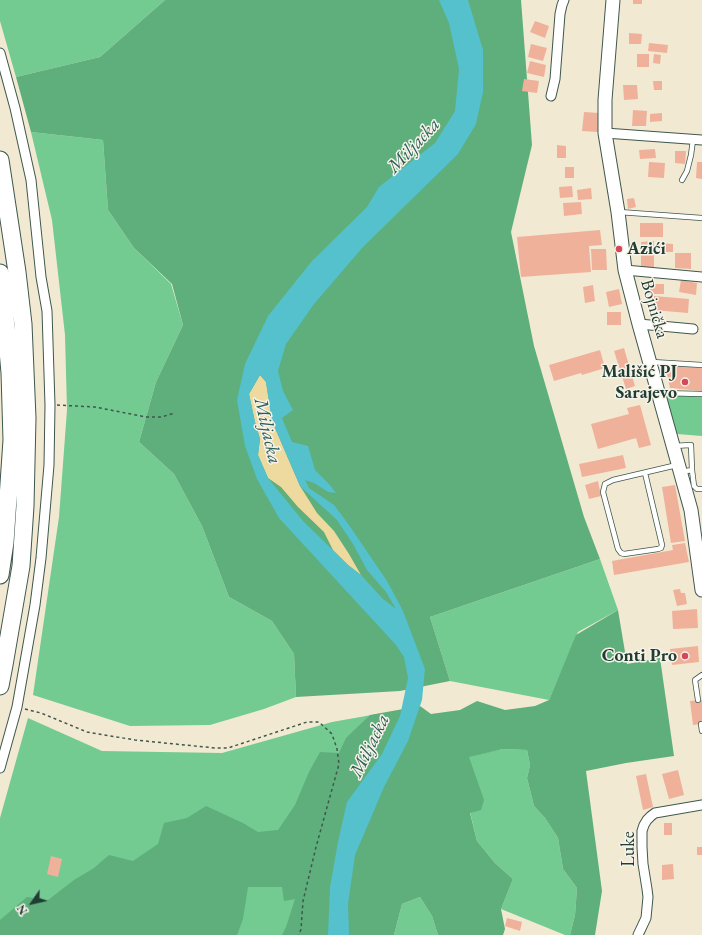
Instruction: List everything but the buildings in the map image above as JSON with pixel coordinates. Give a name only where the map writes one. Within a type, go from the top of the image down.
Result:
[{"type":"highway","points":[[0,160],[17,272],[23,324],[27,426],[25,506],[21,566],[0,686]]},
{"type":"highway","points":[[0,273],[10,373],[12,440],[5,542],[0,575]]},
{"type":"main road","name":"Bojnička","points":[[613,0],[605,100],[605,133],[618,212],[625,270],[674,446],[684,469],[700,565],[702,590]]},
{"type":"street","points":[[551,96],[555,79],[560,14],[564,0]]},
{"type":"street","points":[[0,53],[16,108],[31,180],[41,277],[47,311],[50,405],[49,465],[41,558],[35,605],[17,707],[0,768]]},
{"type":"street","points":[[605,133],[697,140]]},
{"type":"street","name":"Bojnička","points":[[625,270],[702,277]]},
{"type":"street","points":[[639,324],[692,329]]},
{"type":"street","name":"Luke","points":[[638,935],[646,918],[648,901],[648,888],[643,864],[642,847],[642,831],[644,825],[651,816],[656,813],[702,805]]},
{"type":"lane","points":[[682,180],[687,171],[697,140]]},
{"type":"lane","points":[[618,212],[702,218]]},
{"type":"lane","points":[[650,362],[702,365]]},
{"type":"lane","points":[[659,393],[702,394]]},
{"type":"lane","points":[[645,472],[662,545],[661,548],[658,549],[624,554],[618,549],[603,492],[605,484],[613,480],[645,472],[684,469],[694,486],[697,489],[702,489]]},
{"type":"lane","points":[[698,700],[695,680],[702,675]]},
{"type":"lane","points":[[701,724],[702,731]]},
{"type":"path","points":[[50,405],[95,407],[146,417],[161,417],[175,413]]},
{"type":"path","points":[[17,707],[41,713],[87,732],[135,740],[216,748],[228,748],[307,722],[319,722],[332,734],[337,749],[339,764],[303,901],[301,929],[299,935]]},
{"type":"green space","points":[[0,0],[165,0],[100,57],[16,77],[0,21]]},
{"type":"green space","points":[[165,0],[521,0],[532,145],[511,232],[534,346],[584,517],[600,559],[430,617],[450,681],[400,691],[296,697],[294,654],[272,621],[229,597],[202,526],[174,474],[139,442],[156,382],[183,325],[172,284],[134,248],[108,210],[103,140],[31,132],[16,77],[100,57]]},
{"type":"green space","points":[[31,132],[103,140],[108,210],[134,248],[171,284],[183,325],[156,382],[139,442],[174,474],[202,526],[229,597],[272,621],[294,654],[296,697],[264,709],[210,725],[130,726],[33,695],[59,517],[67,410],[65,335],[52,220]]},
{"type":"green space","points":[[662,390],[702,394],[702,436],[677,434]]},
{"type":"green space","points":[[600,559],[618,610],[578,632],[549,700],[450,681],[430,617]]},
{"type":"green space","points":[[618,610],[627,664],[660,658],[674,756],[586,771],[602,891],[595,935],[570,935],[575,915],[577,888],[563,869],[558,838],[545,818],[534,806],[527,778],[530,765],[527,750],[503,749],[469,757],[484,800],[481,810],[470,813],[477,841],[495,863],[513,879],[501,909],[505,929],[503,935],[438,935],[432,916],[420,897],[402,904],[394,935],[282,935],[295,899],[284,901],[282,887],[248,887],[243,919],[237,935],[0,935],[0,920],[27,897],[48,900],[74,880],[94,868],[109,855],[133,861],[158,844],[164,823],[187,818],[206,806],[243,823],[258,832],[278,830],[295,805],[309,772],[320,752],[339,753],[346,738],[370,715],[420,706],[431,714],[460,710],[477,701],[505,710],[535,706],[549,700],[576,635]]},
{"type":"green space","points":[[383,713],[312,935],[0,935],[0,818],[28,718],[102,751],[222,753],[332,722]]},
{"type":"green space","points":[[503,749],[527,750],[530,765],[527,778],[534,806],[545,818],[558,838],[563,869],[577,888],[575,915],[570,935],[565,935],[501,909],[513,879],[495,863],[477,841],[470,812],[469,756]]},
{"type":"green space","points":[[420,897],[432,916],[438,935],[394,935],[402,904]]},
{"type":"sand","points":[[260,375],[266,382],[272,421],[300,486],[317,513],[334,531],[361,575],[333,550],[324,532],[298,507],[281,487],[268,478],[258,455],[260,439],[249,394]]},
{"type":"water","points":[[439,0],[468,0],[483,50],[483,92],[476,124],[458,154],[363,247],[314,304],[286,344],[278,371],[283,391],[293,410],[282,418],[292,442],[308,446],[315,470],[336,493],[328,492],[314,483],[305,480],[309,488],[334,505],[387,581],[403,611],[425,669],[422,700],[408,741],[384,787],[355,855],[348,904],[349,935],[328,935],[330,887],[347,802],[382,754],[400,716],[408,678],[404,657],[396,645],[279,518],[257,479],[245,446],[237,400],[245,364],[268,316],[312,261],[367,207],[379,187],[435,143],[455,111],[459,69],[449,23]],"holes":[[[260,375],[266,382],[272,421],[300,486],[337,520],[353,544],[367,570],[386,592],[396,609],[382,598],[361,575],[348,565],[303,521],[268,478],[258,455],[260,439],[249,394]]]},
{"type":"place","name":"Azići","points":[[619,249]]},
{"type":"place","name":"Mališić PJ Sarajevo","points":[[685,382]]},
{"type":"place","name":"Conti Pro","points":[[685,656]]},
{"type":"water label","name":"Miljacka","points":[[414,146]]},
{"type":"water label","name":"Miljacka","points":[[267,431]]},
{"type":"water label","name":"Miljacka","points":[[370,746]]}]
